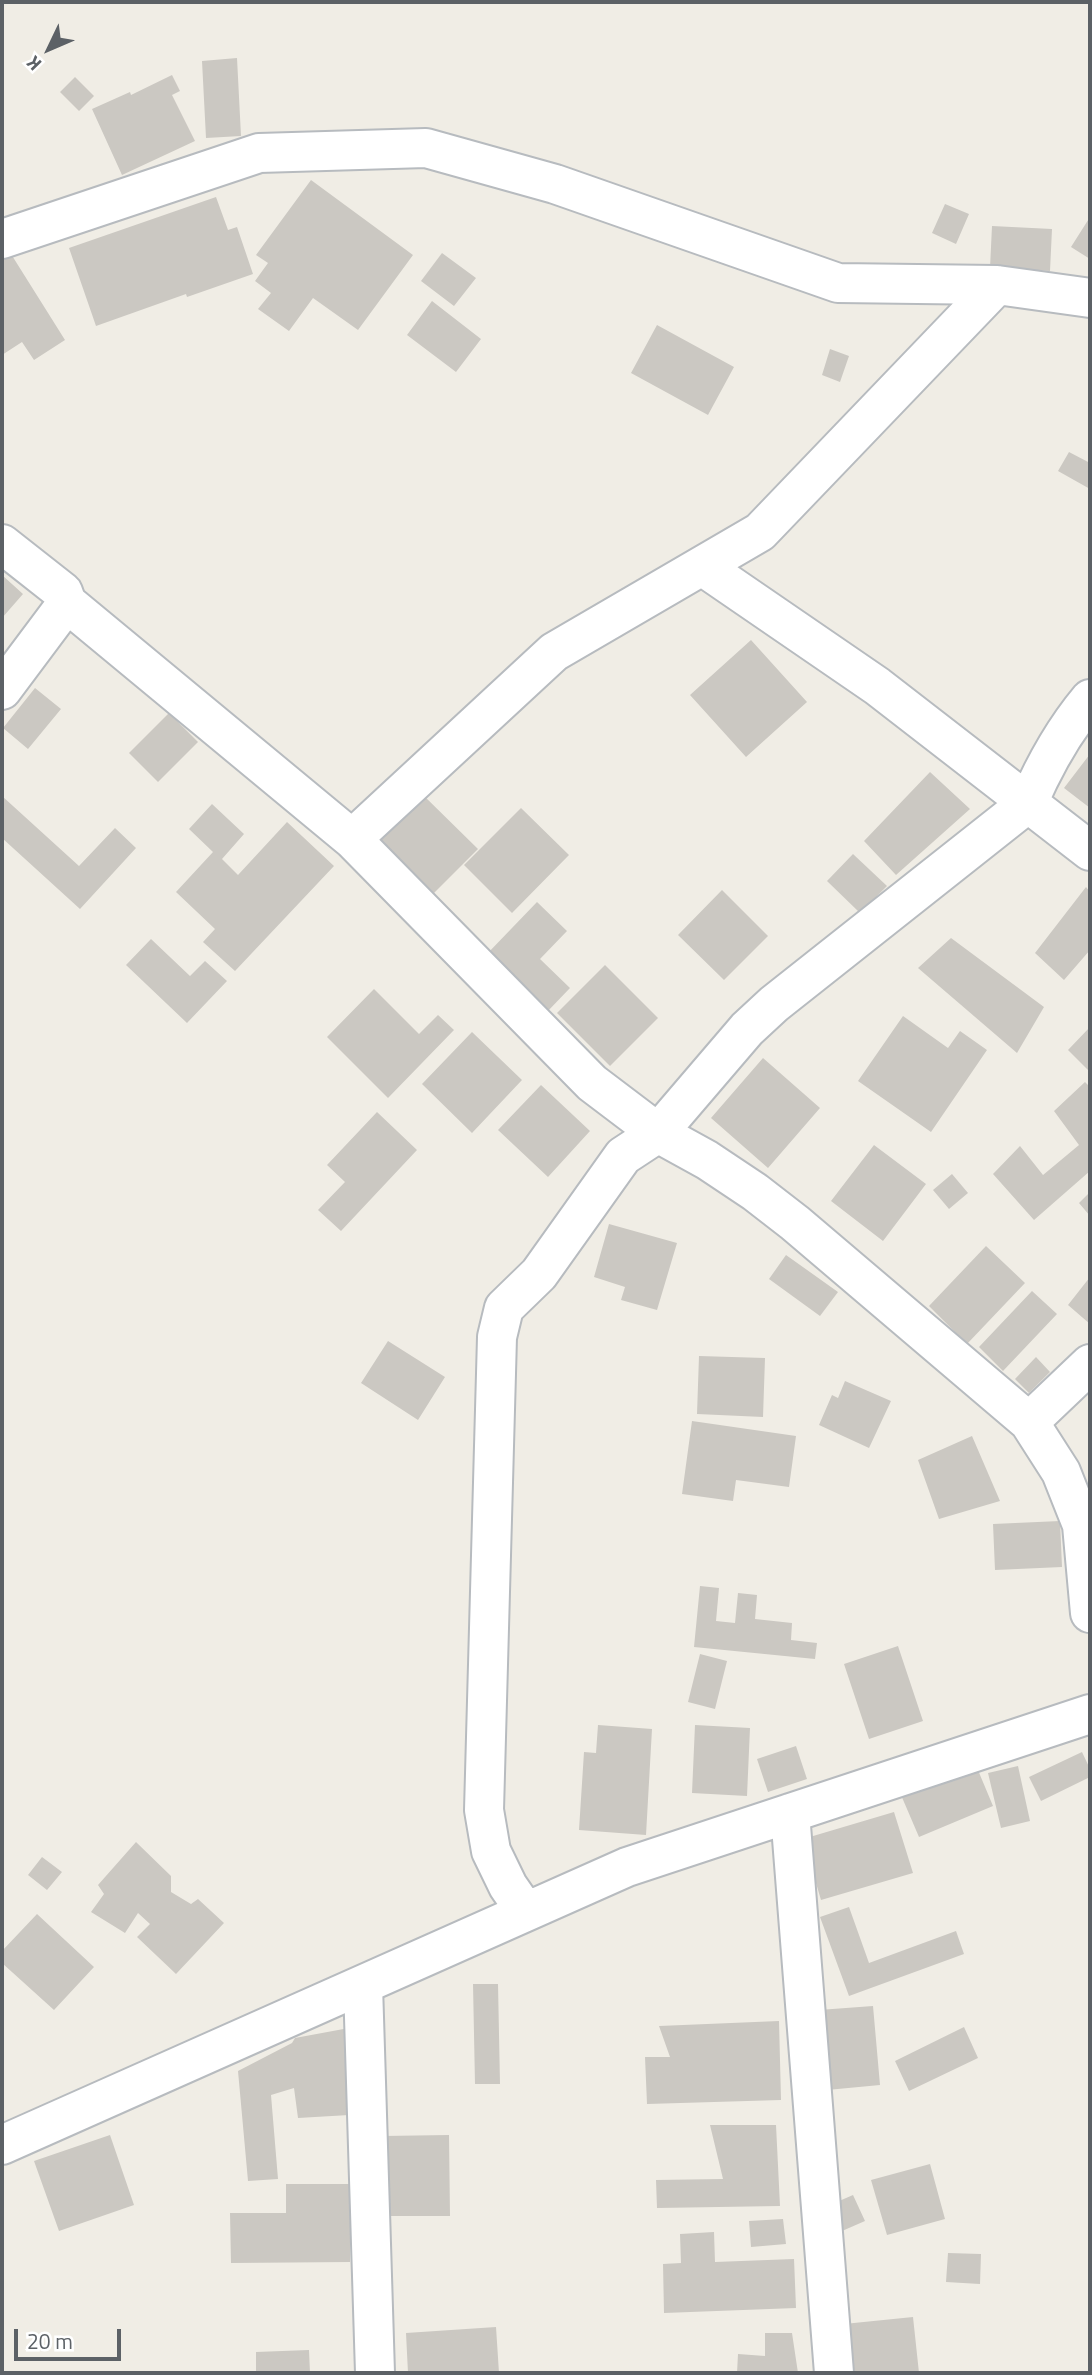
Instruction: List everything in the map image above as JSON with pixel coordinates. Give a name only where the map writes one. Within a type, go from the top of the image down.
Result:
[{"type":"street","points":[[2,239],[259,153],[426,148],[555,184],[838,283],[997,285],[1090,299]]},
{"type":"street","points":[[352,839],[554,652],[760,532],[997,285]]},
{"type":"street","points":[[2,544],[63,592],[67,603],[352,839],[592,1083],[657,1133],[707,1160],[795,1223],[1029,1422],[1061,1472],[1082,1525],[1090,1613]]},
{"type":"street","points":[[702,566],[877,686],[1090,851]]},
{"type":"street","points":[[2,690],[67,603]]},
{"type":"street","points":[[526,1912],[508,1886],[491,1851],[484,1810],[497,1337],[504,1308],[539,1274],[623,1156],[657,1133],[747,1029],[774,1004],[1028,803],[1049,759],[1090,699]]},
{"type":"street","points":[[1029,1422],[1090,1364]]},
{"type":"street","points":[[2,2145],[627,1867],[1090,1714]]},
{"type":"street","points":[[790,1813],[834,2373]]},
{"type":"street","points":[[363,1985],[375,2373]]},
{"type":"building","points":[[237,58],[241,136],[206,138],[202,61]]},
{"type":"building","points":[[172,75],[180,91],[172,95],[195,141],[122,175],[92,109],[130,92],[131,95]]},
{"type":"building","points":[[75,77],[94,96],[79,111],[60,92]]},
{"type":"building","points":[[311,180],[413,255],[358,330],[313,298],[289,331],[258,309],[271,293],[255,281],[268,263],[256,255]]},
{"type":"building","points":[[216,197],[228,230],[237,227],[253,274],[96,326],[69,248]]},
{"type":"building","points":[[945,204],[969,214],[956,244],[932,233]]},
{"type":"building","points":[[1090,217],[1090,259],[1071,247]]},
{"type":"building","points":[[992,226],[1052,229],[1050,271],[990,268]]},
{"type":"building","points":[[442,253],[476,278],[454,306],[421,281]]},
{"type":"building","points":[[11,254],[65,340],[34,360],[22,342],[2,355],[2,260]]},
{"type":"building","points":[[432,301],[481,339],[456,372],[407,335]]},
{"type":"building","points":[[657,325],[734,367],[708,415],[631,373]]},
{"type":"building","points":[[830,349],[849,356],[840,382],[822,375]]},
{"type":"building","points":[[1069,452],[1090,463],[1090,489],[1058,471]]},
{"type":"building","points":[[2,575],[23,594],[2,618]]},
{"type":"building","points":[[751,640],[807,702],[746,757],[690,695]]},
{"type":"building","points":[[35,688],[61,709],[28,749],[3,728]]},
{"type":"building","points":[[169,713],[198,742],[158,782],[129,753]]},
{"type":"building","points":[[1090,754],[1090,808],[1064,788]]},
{"type":"building","points":[[930,772],[970,809],[896,875],[864,841]]},
{"type":"building","points":[[420,792],[478,849],[434,893],[376,837]]},
{"type":"building","points":[[2,796],[79,866],[115,828],[136,848],[80,909],[2,838]]},
{"type":"building","points":[[212,804],[244,834],[222,859],[238,875],[287,822],[334,866],[235,971],[203,942],[215,929],[176,892],[213,852],[189,829]]},
{"type":"building","points":[[521,808],[569,855],[512,913],[464,865]]},
{"type":"building","points":[[853,854],[887,886],[860,913],[827,881]]},
{"type":"building","points":[[1086,887],[1090,892],[1090,950],[1064,980],[1035,953]]},
{"type":"building","points":[[722,890],[768,936],[724,980],[678,935]]},
{"type":"building","points":[[537,902],[567,931],[540,959],[570,988],[546,1013],[486,955]]},
{"type":"building","points":[[951,938],[1044,1007],[1017,1053],[918,968]]},
{"type":"building","points":[[151,939],[190,976],[205,961],[227,981],[187,1023],[126,965]]},
{"type":"building","points":[[605,965],[658,1018],[610,1066],[557,1013]]},
{"type":"building","points":[[374,989],[419,1034],[438,1015],[454,1030],[388,1098],[327,1037]]},
{"type":"building","points":[[903,1016],[948,1048],[960,1031],[987,1050],[931,1132],[858,1081]]},
{"type":"building","points":[[1090,1027],[1090,1072],[1068,1050]]},
{"type":"building","points":[[472,1032],[522,1080],[472,1133],[422,1084]]},
{"type":"building","points":[[763,1058],[820,1108],[768,1168],[711,1118]]},
{"type":"building","points":[[1085,1082],[1090,1087],[1090,1171],[1034,1220],[993,1174],[1020,1146],[1043,1175],[1079,1145],[1054,1111]]},
{"type":"building","points":[[541,1085],[590,1131],[548,1177],[498,1130]]},
{"type":"building","points":[[377,1112],[417,1150],[341,1231],[318,1210],[345,1182],[327,1165]]},
{"type":"building","points":[[874,1145],[926,1184],[883,1241],[831,1201]]},
{"type":"building","points":[[952,1174],[968,1193],[949,1209],[933,1190]]},
{"type":"building","points":[[1090,1192],[1090,1216],[1079,1203]]},
{"type":"building","points":[[609,1224],[677,1243],[657,1310],[621,1300],[625,1287],[594,1277]]},
{"type":"building","points":[[986,1246],[1025,1283],[967,1344],[929,1306]]},
{"type":"building","points":[[786,1255],[838,1292],[820,1316],[769,1279]]},
{"type":"building","points":[[1090,1277],[1090,1324],[1068,1305]]},
{"type":"building","points":[[1032,1291],[1057,1314],[1003,1371],[979,1347]]},
{"type":"building","points":[[388,1341],[445,1377],[418,1420],[361,1383]]},
{"type":"building","points":[[699,1356],[765,1358],[763,1417],[697,1414]]},
{"type":"building","points":[[1036,1357],[1050,1372],[1029,1393],[1015,1379]]},
{"type":"building","points":[[845,1381],[891,1401],[869,1448],[819,1425],[832,1395],[838,1398]]},
{"type":"building","points":[[692,1421],[796,1436],[789,1487],[736,1480],[733,1501],[682,1494]]},
{"type":"building","points":[[972,1436],[1000,1501],[939,1519],[918,1460]]},
{"type":"building","points":[[1060,1521],[1062,1567],[995,1570],[993,1524]]},
{"type":"building","points":[[700,1586],[719,1588],[716,1621],[735,1623],[738,1593],[757,1595],[755,1619],[792,1623],[791,1640],[817,1643],[815,1659],[694,1647]]},
{"type":"building","points":[[898,1646],[923,1721],[869,1739],[844,1664]]},
{"type":"building","points":[[700,1654],[727,1661],[715,1709],[688,1702]]},
{"type":"building","points":[[598,1725],[652,1729],[646,1835],[579,1830],[584,1752],[596,1753]]},
{"type":"building","points":[[695,1725],[750,1728],[747,1796],[692,1793]]},
{"type":"building","points":[[796,1746],[807,1779],[768,1792],[757,1759]]},
{"type":"building","points":[[1082,1752],[1090,1769],[1090,1777],[1041,1801],[1029,1777]]},
{"type":"building","points":[[975,1763],[993,1806],[919,1837],[901,1795]]},
{"type":"building","points":[[1018,1766],[1030,1821],[1001,1828],[988,1773]]},
{"type":"building","points":[[894,1812],[913,1873],[821,1900],[803,1839]]},
{"type":"building","points":[[136,1842],[171,1876],[171,1892],[191,1904],[198,1899],[224,1923],[176,1974],[137,1937],[150,1924],[138,1913],[125,1933],[91,1912],[104,1894],[98,1885]]},
{"type":"building","points":[[42,1857],[62,1872],[47,1890],[28,1875]]},
{"type":"building","points":[[849,1907],[869,1963],[956,1931],[964,1954],[849,1996],[820,1917]]},
{"type":"building","points":[[37,1914],[94,1967],[54,2010],[2,1963],[2,1951]]},
{"type":"building","points":[[473,1984],[498,1984],[500,2084],[475,2084]]},
{"type":"building","points":[[873,2006],[880,2085],[827,2090],[819,2010]]},
{"type":"building","points":[[779,2021],[781,2100],[647,2104],[645,2057],[670,2057],[659,2026]]},
{"type":"building","points":[[964,2027],[978,2058],[909,2091],[895,2061]]},
{"type":"building","points":[[349,2028],[349,2115],[298,2118],[294,2088],[271,2095],[278,2179],[248,2181],[238,2071],[292,2043],[295,2038]]},
{"type":"building","points":[[710,2125],[776,2125],[780,2206],[657,2208],[656,2180],[723,2179]]},
{"type":"building","points":[[110,2135],[134,2205],[59,2231],[34,2161]]},
{"type":"building","points":[[449,2135],[450,2216],[384,2216],[383,2136]]},
{"type":"building","points":[[930,2164],[945,2219],[887,2235],[871,2180]]},
{"type":"building","points":[[286,2184],[350,2184],[350,2262],[231,2263],[230,2213],[286,2213]]},
{"type":"building","points":[[853,2195],[865,2221],[842,2231],[830,2205]]},
{"type":"building","points":[[783,2219],[786,2244],[751,2247],[749,2221]]},
{"type":"building","points":[[714,2232],[715,2262],[794,2259],[796,2308],[664,2313],[663,2264],[681,2263],[680,2234]]},
{"type":"building","points":[[948,2253],[981,2254],[980,2284],[946,2282]]},
{"type":"building","points":[[913,2317],[919,2373],[849,2373],[844,2324]]},
{"type":"building","points":[[496,2327],[499,2373],[408,2373],[406,2333]]},
{"type":"building","points":[[765,2333],[792,2333],[798,2373],[737,2373],[738,2354],[765,2356]]},
{"type":"building","points":[[309,2350],[310,2373],[256,2373],[256,2352]]}]
